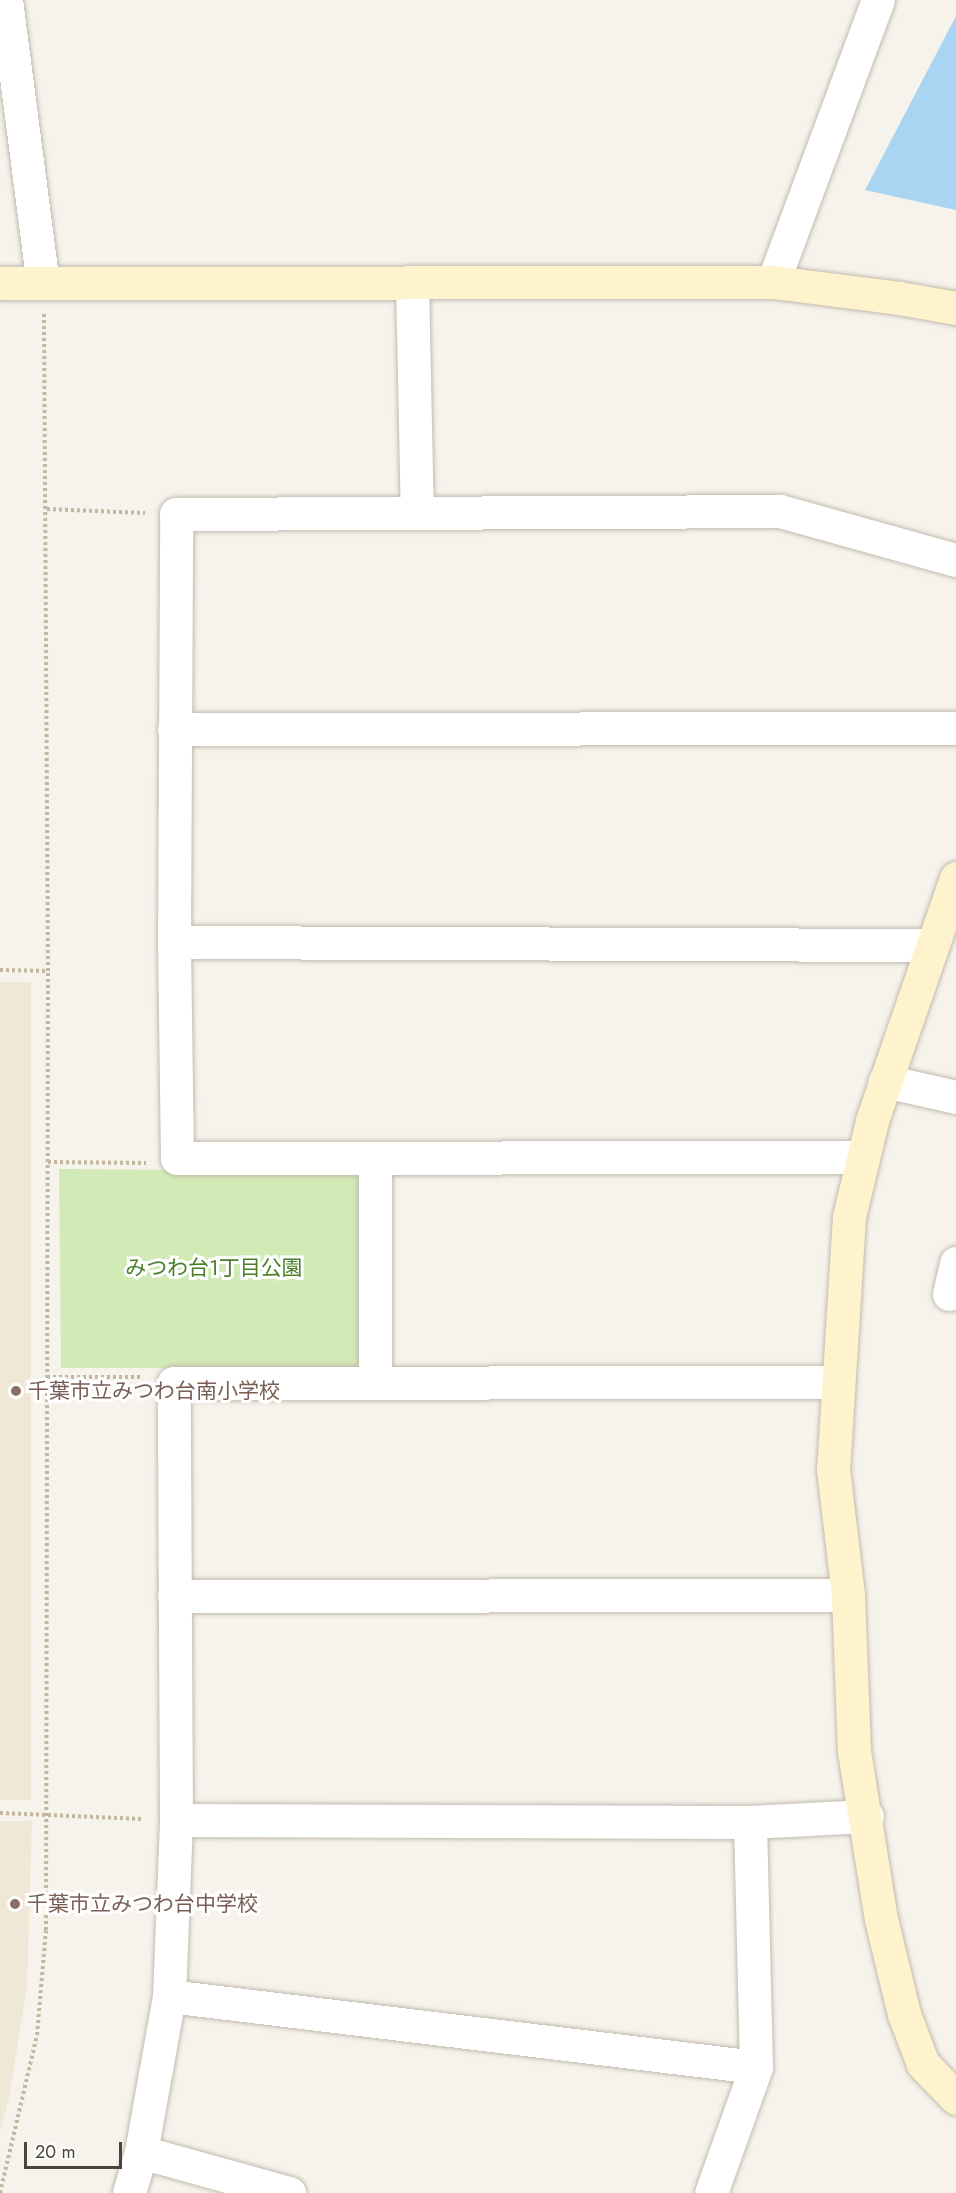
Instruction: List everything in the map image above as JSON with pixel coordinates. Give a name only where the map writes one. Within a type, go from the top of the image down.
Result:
[{"type":"street","points":[[6,0],[43,283]]},
{"type":"street","points":[[773,282],[878,0]]},
{"type":"street","points":[[412,282],[417,513]]},
{"type":"street","points":[[0,283],[773,282],[899,298],[956,308]]},
{"type":"street","points":[[863,1157],[177,1158],[174,942],[176,514],[780,511],[956,560]]},
{"type":"street","points":[[174,729],[956,728]]},
{"type":"street","points":[[956,878],[885,1081],[863,1157],[849,1217],[833,1469],[848,1595],[854,1751],[867,1816],[881,1919],[904,2014],[923,2064],[956,2098]]},
{"type":"street","points":[[174,942],[931,945]]},
{"type":"street","points":[[885,1081],[956,1097]]},
{"type":"street","points":[[375,1158],[375,1383]]},
{"type":"street","points":[[129,2193],[141,2152],[170,1996],[176,1820],[174,1383],[838,1382]]},
{"type":"street","points":[[174,1596],[848,1595]]},
{"type":"street","points":[[176,1820],[750,1822],[867,1816]]},
{"type":"street","points":[[711,2193],[756,2067],[750,1822]]},
{"type":"street","points":[[170,1996],[756,2067]]},
{"type":"street","points":[[141,2152],[289,2193]]},
{"type":"path","points":[[0,2193],[37,2035],[46,1929],[48,971],[47,509],[43,283]]},
{"type":"path","points":[[47,509],[176,514]]},
{"type":"path","points":[[0,970],[48,971]]},
{"type":"path","points":[[48,1162],[159,1163],[177,1158]]},
{"type":"path","points":[[47,1377],[157,1377],[174,1383]]},
{"type":"path","points":[[0,1813],[176,1820]]},
{"type":"shaded area","name":"千葉市立みつわ台南小学校","points":[[0,982],[31,982],[31,1800],[0,1800]]},
{"type":"shaded area","name":"千葉市立みつわ台中学校","points":[[0,1821],[32,1821],[27,1987],[9,2098],[0,2133]]},
{"type":"green space","name":"みつわ台1丁目公園","points":[[59,1169],[357,1171],[368,1180],[368,1357],[358,1368],[61,1368]]},
{"type":"water","points":[[956,16],[956,210],[865,190]]},
{"type":"place","name":"千葉市立みつわ台南小学校","points":[[16,1391]]},
{"type":"place","name":"千葉市立みつわ台中学校","points":[[15,1904]]}]
